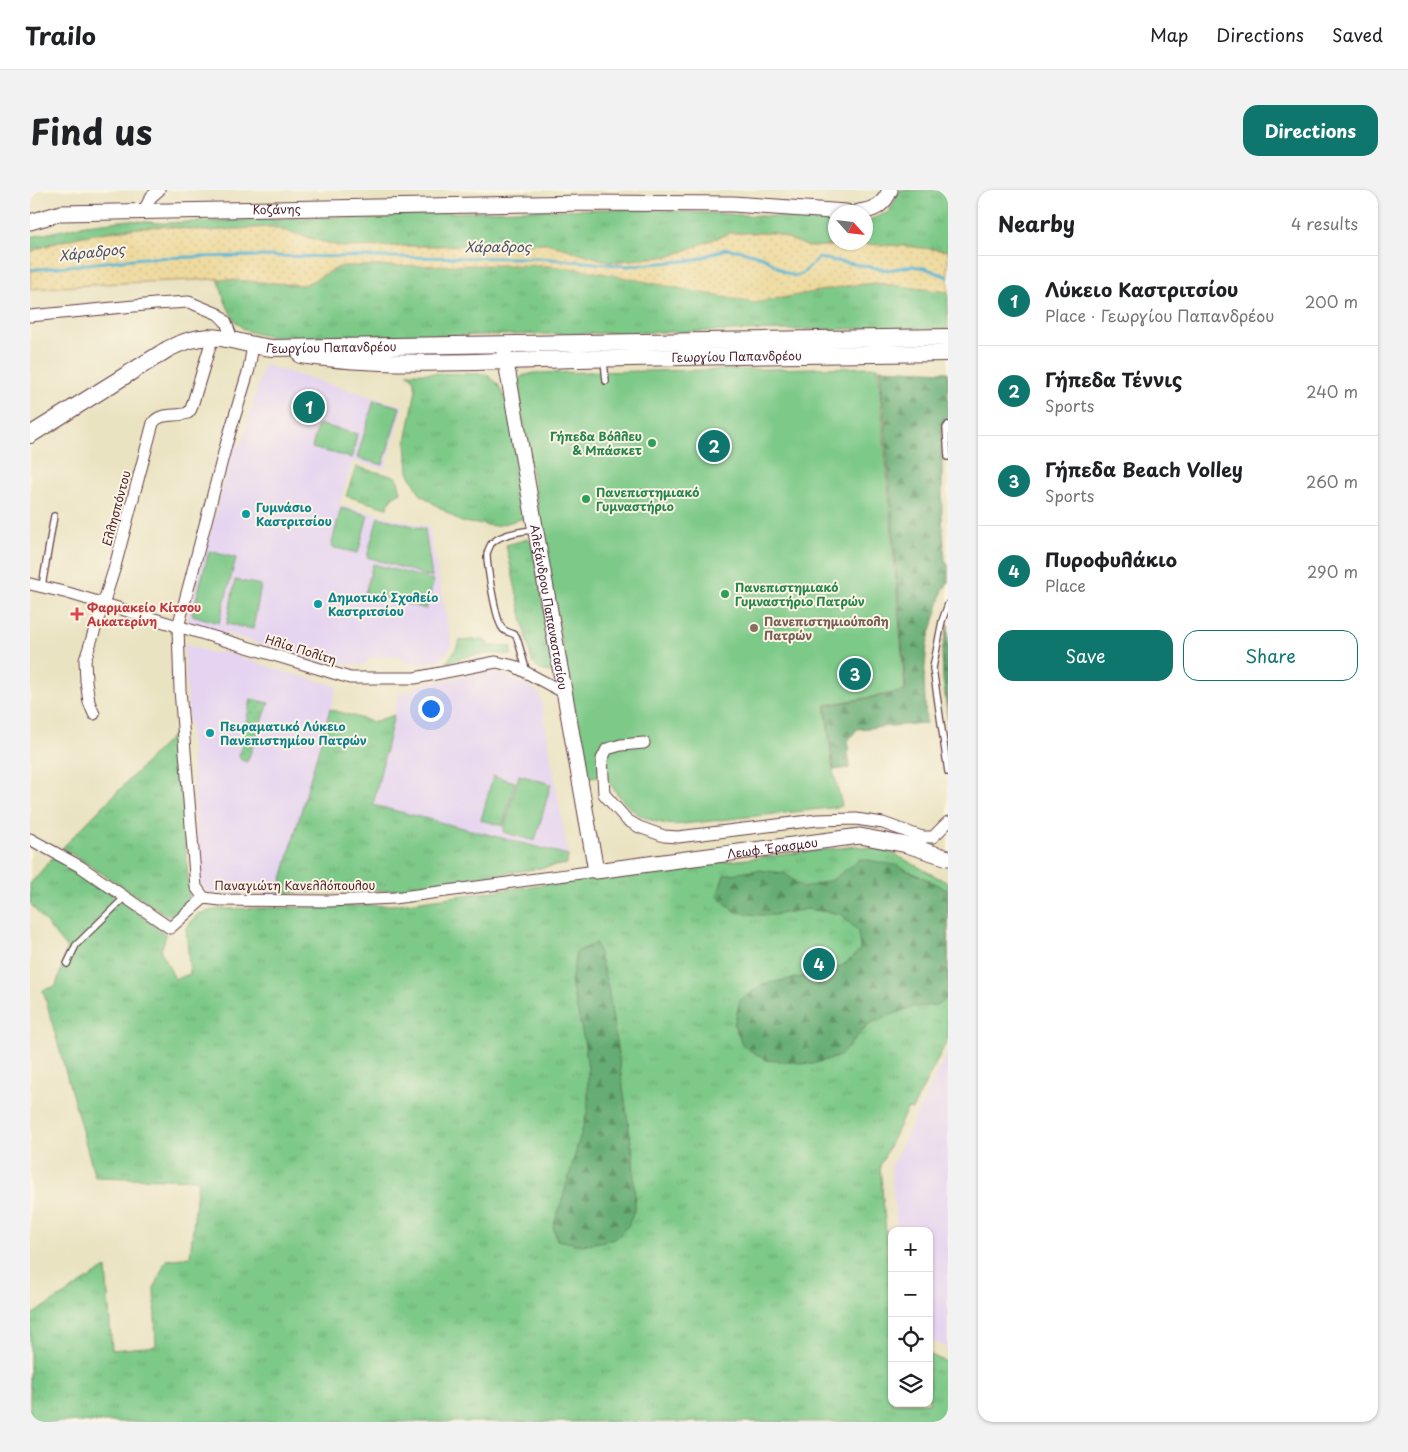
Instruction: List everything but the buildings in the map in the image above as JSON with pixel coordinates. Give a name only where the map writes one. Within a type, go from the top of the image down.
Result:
[{"type":"main road","points":[[30,436],[168,349],[194,338],[214,336],[272,348]]},
{"type":"main road","name":"Γεωργίου Παπανδρέου","points":[[272,348],[292,354],[357,360],[410,362],[506,361],[894,346],[948,337]]},
{"type":"main road","name":"Γεωργίου Παπανδρέου","points":[[272,348],[503,343],[894,346],[948,353]]},
{"type":"street","points":[[143,212],[151,196],[159,190]]},
{"type":"street","points":[[873,209],[879,206],[890,190]]},
{"type":"street","name":"Κοζάνης","points":[[30,222],[61,213],[523,205],[733,204],[828,211]]},
{"type":"street","points":[[30,316],[189,302],[218,314],[226,322],[232,340]]},
{"type":"street","name":"Ελλησπόντου","points":[[94,714],[89,702],[84,664],[90,641],[104,604],[153,423],[156,418],[188,413],[214,336]]},
{"type":"street","name":"Αλεξάνδρου Παπαναστασίου","points":[[503,343],[596,871]]},
{"type":"street","points":[[204,898],[196,887],[180,690],[178,626],[226,445],[249,369],[253,345]]},
{"type":"street","name":"Ηλία Πολίτη","points":[[36,585],[350,678],[415,678],[496,662],[514,666],[565,693]]},
{"type":"street","points":[[644,743],[620,745],[607,749],[602,759],[604,794],[627,820],[639,827],[664,836],[678,837],[817,820],[856,820],[883,823],[920,843],[933,838],[948,822]]},
{"type":"street","name":"Λεωφ. Έρασμου","points":[[596,871],[860,836],[920,843],[948,858]]},
{"type":"street","name":"Παναγιώτη Κανελλόπουλου","points":[[30,839],[82,867],[170,928],[204,898],[221,900],[329,901],[394,898],[596,871]]},
{"type":"lane","points":[[604,358],[606,381]]},
{"type":"lane","points":[[948,425],[946,428],[948,457]]},
{"type":"lane","points":[[36,585],[54,516]]},
{"type":"lane","points":[[528,673],[521,656],[517,637],[504,631],[500,626],[494,605],[487,554],[491,544],[510,533],[536,529]]},
{"type":"lane","points":[[948,604],[942,621],[933,668],[948,772]]},
{"type":"lane","points":[[68,964],[76,945],[125,897]]},
{"type":"shaded area","points":[[264,365],[403,406],[385,469],[353,461],[339,505],[429,527],[452,645],[441,660],[422,664],[407,664],[400,655],[369,658],[364,665],[320,663],[187,621],[234,444],[241,445]]},
{"type":"shaded area","points":[[184,644],[212,653],[224,652],[285,672],[337,686],[278,893],[211,894],[200,885]]},
{"type":"shaded area","points":[[495,671],[530,687],[540,694],[568,855],[373,805],[398,696],[424,684]]},
{"type":"shaded area","points":[[948,1051],[948,1348],[933,1341],[933,1227],[897,1227],[891,1167]]},
{"type":"green space","points":[[900,190],[948,190],[948,251],[873,245],[873,218],[889,212]]},
{"type":"green space","points":[[633,209],[828,220],[828,246],[809,247],[775,233],[730,233],[671,256],[610,262],[546,243],[341,247],[272,227],[206,231],[162,226],[117,230],[54,242],[30,252],[30,237],[86,225],[128,220],[160,223],[519,210]]},
{"type":"green space","points":[[509,265],[846,286],[876,283],[948,292],[948,329],[902,328],[270,337],[250,332],[237,323],[225,302],[218,279],[304,285],[341,266]]},
{"type":"green space","name":"Πανεπιστημιακό Γυμναστήριο Πατρών","points":[[878,367],[905,691],[825,705],[833,771],[842,805],[839,807],[674,825],[660,823],[640,815],[625,803],[604,775],[585,778],[518,394],[518,382],[522,376],[534,373]]},
{"type":"green space","points":[[880,369],[948,372],[948,419],[942,430],[942,515],[945,561],[948,565],[948,583],[943,590],[927,644],[924,679],[926,723],[857,729],[848,741],[849,768],[834,770],[826,706],[906,691]]},
{"type":"green space","points":[[407,373],[486,374],[498,384],[507,403],[528,517],[496,526],[461,522],[421,495],[408,472],[406,442],[416,389],[413,378]]},
{"type":"green space","points":[[374,400],[400,407],[383,465],[357,458]]},
{"type":"green space","points":[[318,424],[357,434],[352,458],[312,448]]},
{"type":"green space","points":[[356,467],[397,477],[401,492],[392,497],[387,508],[346,496]]},
{"type":"green space","points":[[341,508],[368,515],[358,553],[331,547]]},
{"type":"green space","points":[[378,517],[425,529],[432,577],[367,557]]},
{"type":"green space","points":[[528,539],[533,543],[554,672],[541,670],[532,662],[506,545]]},
{"type":"green space","points":[[209,551],[236,558],[219,623],[192,615]]},
{"type":"green space","points":[[373,564],[434,580],[426,609],[365,593]]},
{"type":"green space","points":[[235,580],[261,585],[253,629],[227,624]]},
{"type":"green space","points":[[948,625],[948,720],[943,680],[942,650]]},
{"type":"green space","points":[[483,639],[491,646],[512,647],[511,655],[478,654],[446,663],[459,641]]},
{"type":"green space","points":[[251,699],[269,703],[247,762],[241,760],[239,756]]},
{"type":"green space","points":[[330,709],[373,722],[394,715],[373,805],[568,855],[567,864],[395,890],[278,893]]},
{"type":"green space","points":[[177,731],[190,904],[170,917],[62,848]]},
{"type":"green space","points":[[519,775],[551,784],[535,841],[503,832]]},
{"type":"green space","points":[[493,776],[515,782],[503,826],[481,820]]},
{"type":"green space","points":[[856,846],[889,851],[948,883],[948,1039],[912,1110],[907,1109],[880,1166],[888,1255],[888,1407],[933,1407],[933,1356],[948,1363],[948,1422],[30,1422],[30,1316],[106,1268],[112,1350],[156,1346],[154,1288],[166,1260],[190,1257],[198,1180],[95,1177],[43,990],[56,986],[67,949],[30,903],[30,884],[54,856],[111,893],[166,935],[161,951],[175,979],[190,974],[186,928],[198,914],[218,909],[392,905],[604,876]]},
{"type":"green space","points":[[861,859],[896,865],[948,891],[948,998],[937,1005],[912,1007],[868,1024],[840,1056],[812,1064],[766,1060],[743,1046],[734,1025],[740,1000],[763,984],[830,972],[846,963],[860,950],[858,931],[841,914],[807,909],[774,915],[736,912],[717,896],[724,875],[758,870],[784,873],[803,888],[832,880]]},
{"type":"green space","points":[[596,943],[608,987],[633,1155],[635,1208],[628,1226],[615,1239],[583,1245],[557,1240],[553,1226],[588,1109],[588,1069],[584,1040],[571,983],[576,952]]},
{"type":"sand","points":[[162,226],[206,231],[272,227],[341,247],[546,243],[610,262],[671,256],[730,233],[775,233],[809,247],[828,246],[828,250],[873,250],[873,245],[948,251],[948,292],[876,283],[846,286],[754,303],[581,269],[509,265],[341,266],[304,285],[218,279],[30,289],[30,252],[78,237]]},
{"type":"waterway","name":"Χάραδρος","points":[[30,270],[143,258],[246,256],[540,258],[628,266],[695,260],[725,249],[743,251],[765,258],[784,272],[794,276],[802,274],[819,258],[888,270],[912,266],[925,268],[948,277]]},
{"type":"place","name":"Λύκειο Καστριτσίου","points":[[309,407]]},
{"type":"place","name":"Γήπεδα Βόλλευ & Μπάσκετ","points":[[652,443]]},
{"type":"place","name":"Γήπεδα Τέννις","points":[[714,446]]},
{"type":"place","name":"Πανεπιστημιακό Γυμναστήριο","points":[[586,499]]},
{"type":"place","name":"Γυμνάσιο Καστριτσίου","points":[[246,514]]},
{"type":"place","name":"Πανεπιστημιακό Γυμναστήριο Πατρών","points":[[725,594]]},
{"type":"place","name":"Δημοτικό Σχολείο Καστριτσίου","points":[[318,604]]},
{"type":"place","name":"Φαρμακείο Κίτσου Αικατερίνη","points":[[77,614]]},
{"type":"place","name":"Πανεπιστημιούπολη Πατρών","points":[[754,628]]},
{"type":"place","name":"Γήπεδα Beach Volley","points":[[855,674]]},
{"type":"place","name":"Πειραματικό Λύκειο Πανεπιστημίου Πατρών","points":[[210,733]]},
{"type":"place","name":"Πυροφυλάκιο","points":[[819,964]]}]
